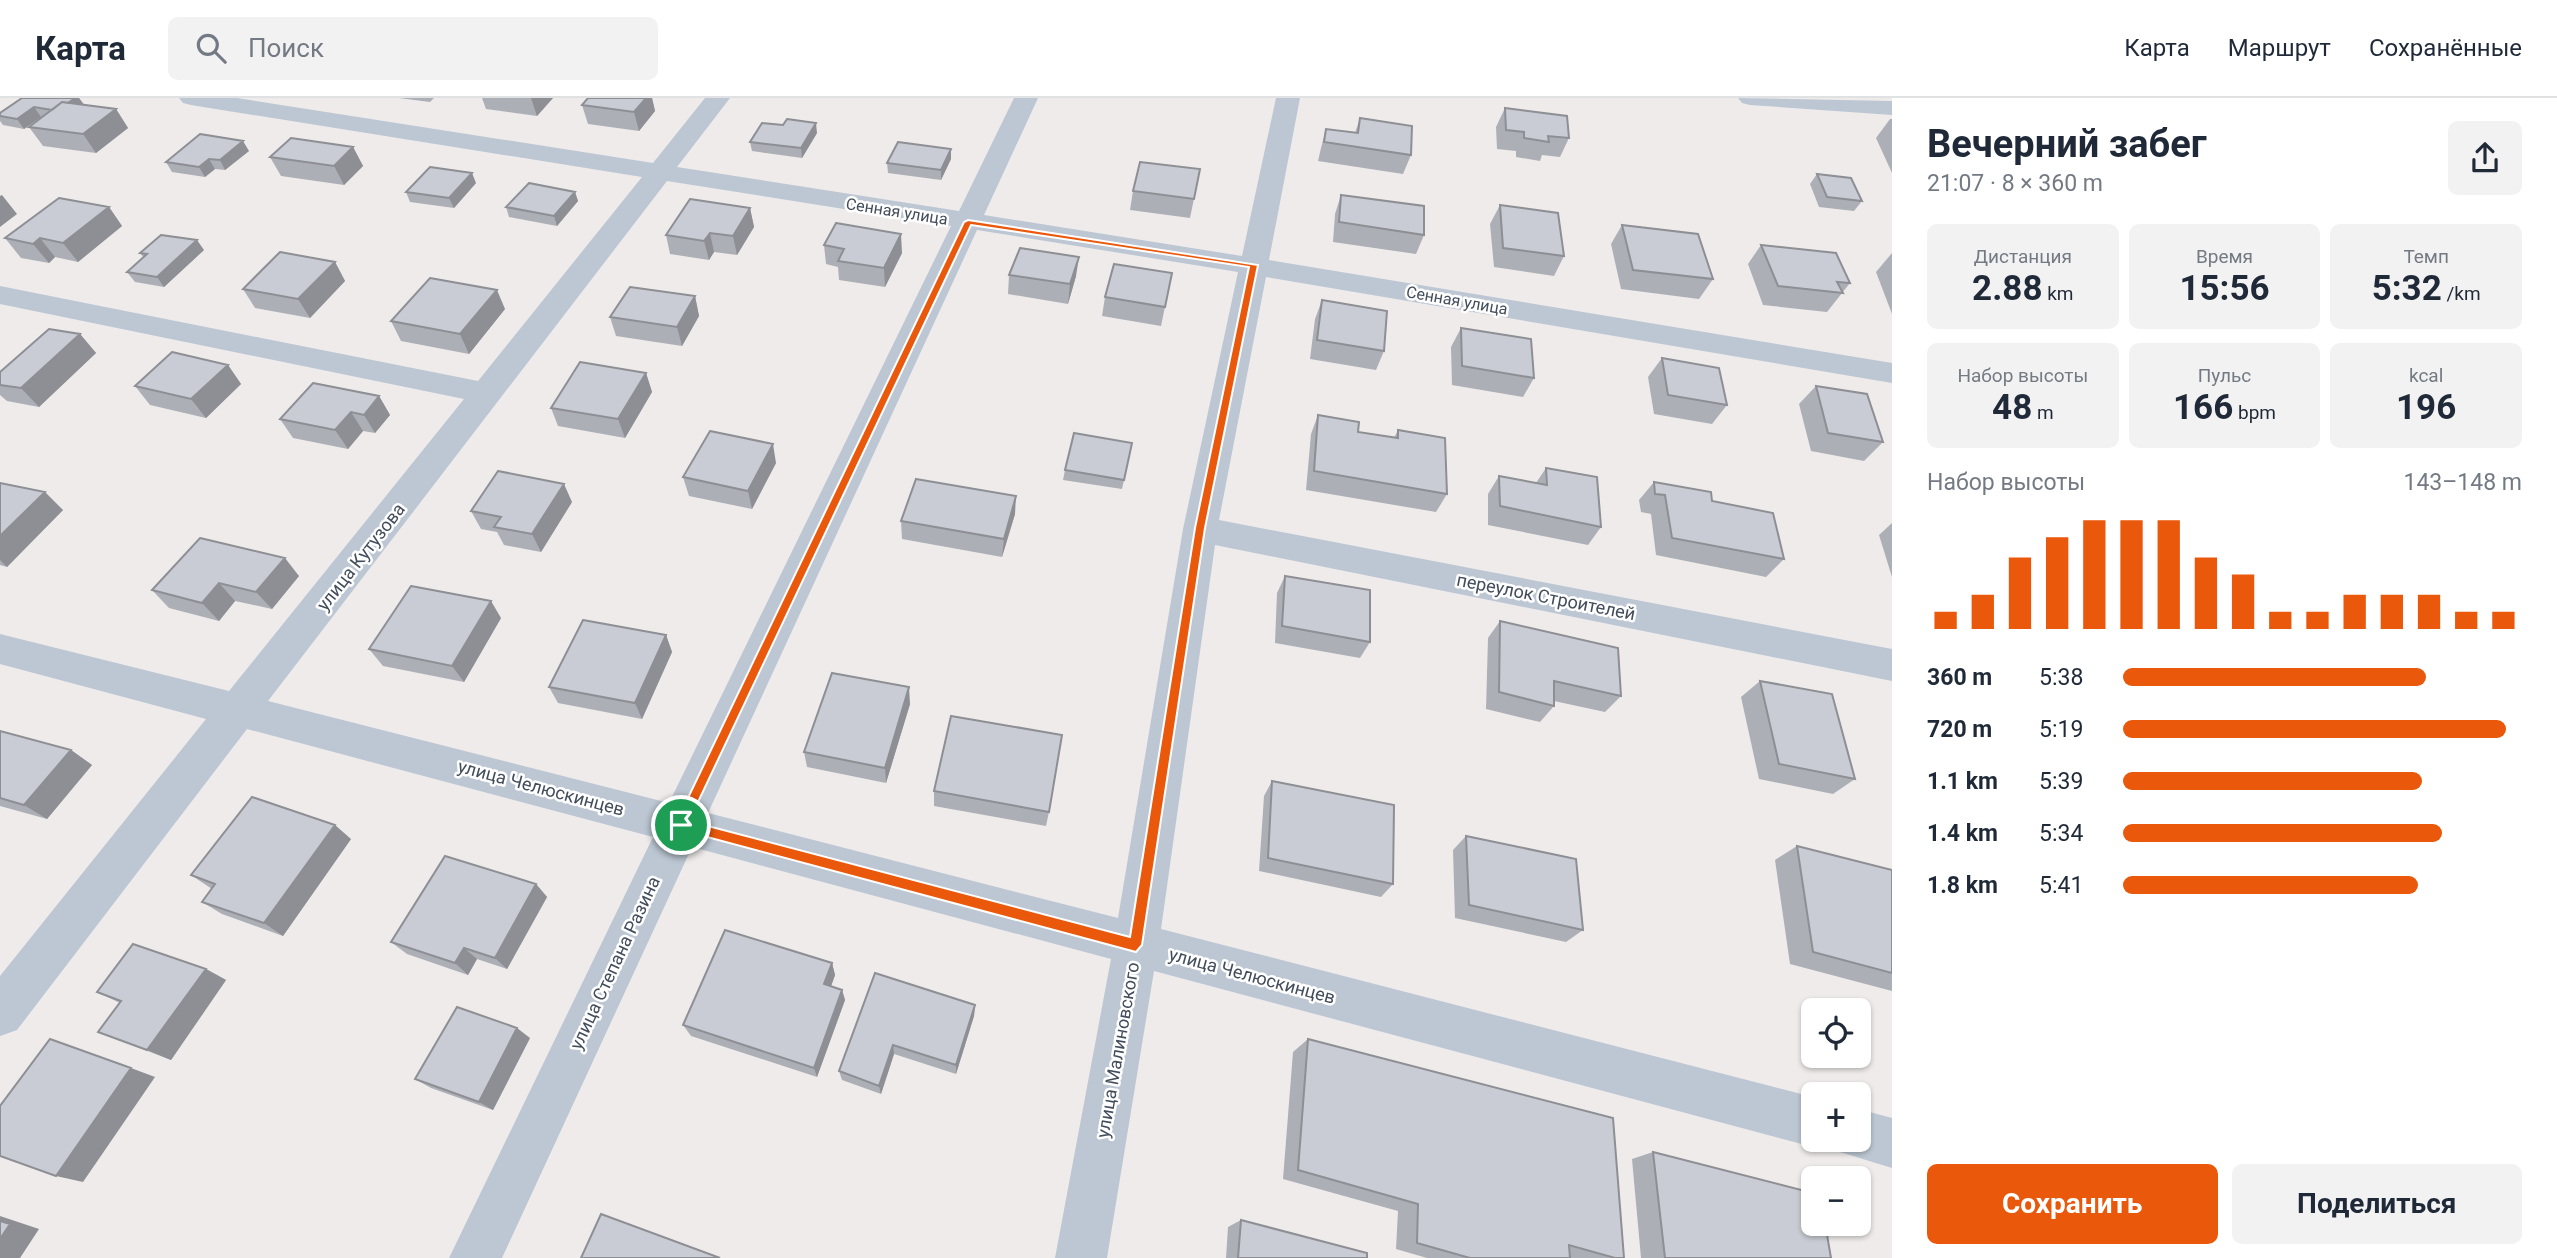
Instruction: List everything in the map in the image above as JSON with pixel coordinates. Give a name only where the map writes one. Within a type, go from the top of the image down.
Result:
[{"type":"street","name":"Сенная улица","points":[[191,98],[1254,265],[1892,373]]},
{"type":"street","name":"улица Кутузова","points":[[0,1013],[662,173],[718,98]]},
{"type":"street","name":"улица Степана Разина","points":[[475,1258],[1026,98]]},
{"type":"street","name":"улица Малиновского","points":[[1082,1258],[1136,945],[1200,528],[1288,98]]},
{"type":"street","points":[[1750,98],[1892,108]]},
{"type":"street","points":[[0,295],[488,393]]},
{"type":"street","name":"переулок Строителей","points":[[1200,528],[1892,665]]},
{"type":"street","name":"улица Челюскинцев","points":[[0,649],[1801,1119]]},
{"type":"street","points":[[1871,1137],[1892,1143]]},
{"type":"building","points":[[22,98],[75,98],[68,103],[62,102],[52,110],[34,107],[17,119],[0,116],[0,113]]},
{"type":"building","points":[[588,98],[646,98],[634,112],[582,105]]},
{"type":"building","points":[[62,102],[116,109],[83,134],[29,127]]},
{"type":"building","points":[[1505,108],[1567,116],[1569,138],[1548,136],[1549,142],[1524,138],[1524,132],[1506,130]]},
{"type":"building","points":[[1360,118],[1412,126],[1411,155],[1324,142],[1326,129],[1358,133]]},
{"type":"building","points":[[787,119],[816,123],[801,148],[750,142],[762,123],[783,125]]},
{"type":"building","points":[[200,134],[243,141],[220,160],[209,159],[199,167],[166,162]]},
{"type":"building","points":[[291,138],[353,147],[334,166],[270,157]]},
{"type":"building","points":[[898,142],[951,149],[941,170],[887,163]]},
{"type":"building","points":[[1140,162],[1200,169],[1194,199],[1133,191]]},
{"type":"building","points":[[430,167],[472,173],[449,198],[406,192]]},
{"type":"building","points":[[1817,174],[1851,178],[1862,201],[1827,197]]},
{"type":"building","points":[[529,183],[575,192],[554,216],[506,207]]},
{"type":"building","points":[[1341,195],[1424,206],[1424,235],[1339,222]]},
{"type":"building","points":[[59,198],[109,207],[63,243],[40,238],[33,244],[5,238]]},
{"type":"building","points":[[690,199],[750,208],[733,236],[710,233],[704,241],[666,235]]},
{"type":"building","points":[[1500,205],[1558,213],[1564,256],[1503,248]]},
{"type":"building","points":[[836,223],[901,234],[884,268],[838,261],[844,249],[824,245]]},
{"type":"building","points":[[1622,225],[1698,234],[1713,279],[1633,270]]},
{"type":"building","points":[[161,235],[197,240],[157,277],[127,272],[147,254],[140,253]]},
{"type":"building","points":[[1761,245],[1836,253],[1850,283],[1837,282],[1843,293],[1778,286]]},
{"type":"building","points":[[1020,248],[1079,257],[1070,284],[1009,275]]},
{"type":"building","points":[[280,252],[335,262],[298,299],[243,289]]},
{"type":"building","points":[[1114,264],[1172,273],[1165,307],[1105,297]]},
{"type":"building","points":[[430,278],[497,290],[460,334],[391,321]]},
{"type":"building","points":[[630,287],[695,296],[677,327],[610,317]]},
{"type":"building","points":[[1322,300],[1387,311],[1384,351],[1317,340]]},
{"type":"building","points":[[1461,328],[1531,339],[1534,378],[1462,366]]},
{"type":"building","points":[[49,329],[80,334],[21,388],[0,385],[0,372]]},
{"type":"building","points":[[172,352],[228,365],[191,399],[135,386]]},
{"type":"building","points":[[1662,358],[1719,368],[1727,405],[1668,395]]},
{"type":"building","points":[[580,362],[646,373],[618,419],[551,408]]},
{"type":"building","points":[[313,383],[379,396],[364,415],[351,412],[335,430],[280,419]]},
{"type":"building","points":[[1816,386],[1867,394],[1883,442],[1828,433]]},
{"type":"building","points":[[1318,415],[1359,422],[1358,432],[1398,438],[1398,430],[1445,438],[1447,494],[1314,471]]},
{"type":"building","points":[[710,431],[773,444],[748,491],[683,477]]},
{"type":"building","points":[[1074,433],[1132,443],[1124,480],[1065,470]]},
{"type":"building","points":[[1546,468],[1597,477],[1601,527],[1500,506],[1499,476],[1547,485]]},
{"type":"building","points":[[498,471],[564,484],[532,534],[494,527],[501,517],[471,511]]},
{"type":"building","points":[[916,479],[1016,496],[1004,539],[901,521]]},
{"type":"building","points":[[1654,482],[1711,492],[1712,501],[1773,513],[1784,559],[1672,538],[1665,495],[1655,494]]},
{"type":"building","points":[[0,483],[45,492],[0,536]]},
{"type":"building","points":[[200,538],[285,558],[256,592],[219,583],[202,603],[152,590]]},
{"type":"building","points":[[1285,576],[1370,590],[1370,642],[1282,626]]},
{"type":"building","points":[[411,586],[491,601],[452,666],[369,649]]},
{"type":"building","points":[[583,620],[666,635],[635,703],[549,687]]},
{"type":"building","points":[[1500,621],[1618,648],[1621,696],[1554,681],[1554,706],[1499,692]]},
{"type":"building","points":[[832,673],[909,687],[885,768],[804,752]]},
{"type":"building","points":[[1760,681],[1832,694],[1855,779],[1779,764]]},
{"type":"building","points":[[951,716],[1062,735],[1049,812],[934,791]]},
{"type":"building","points":[[0,731],[71,750],[24,805],[0,798]]},
{"type":"building","points":[[1272,781],[1394,805],[1393,884],[1268,858]]},
{"type":"building","points":[[252,797],[335,825],[264,923],[202,902],[215,884],[191,875]]},
{"type":"building","points":[[1466,836],[1576,859],[1583,930],[1469,905]]},
{"type":"building","points":[[1797,846],[1892,870],[1892,973],[1813,952]]},
{"type":"building","points":[[445,856],[536,884],[495,958],[464,948],[455,963],[391,942]]},
{"type":"building","points":[[725,930],[832,963],[824,984],[842,990],[814,1068],[683,1025]]},
{"type":"building","points":[[133,944],[206,969],[147,1050],[98,1032],[121,1001],[97,992]]},
{"type":"building","points":[[875,973],[975,1005],[956,1065],[893,1045],[879,1086],[839,1071]]},
{"type":"building","points":[[457,1007],[517,1028],[479,1102],[415,1079]]},
{"type":"building","points":[[50,1039],[131,1068],[56,1176],[0,1156],[0,1106]]},
{"type":"building","points":[[1308,1039],[1613,1118],[1624,1258],[1569,1245],[1570,1258],[1470,1258],[1417,1243],[1418,1204],[1298,1170]]},
{"type":"building","points":[[1653,1152],[1801,1190],[1801,1236],[1827,1236],[1831,1258],[1665,1258]]},
{"type":"building","points":[[601,1214],[720,1258],[581,1258]]},
{"type":"building","points":[[1241,1220],[1367,1253],[1367,1258],[1238,1258]]},
{"type":"building","points":[[0,1221],[10,1224],[0,1239]]},
{"type":"route","points":[[968,222],[1254,265],[1200,528],[1136,945],[681,825],[968,222]]}]
